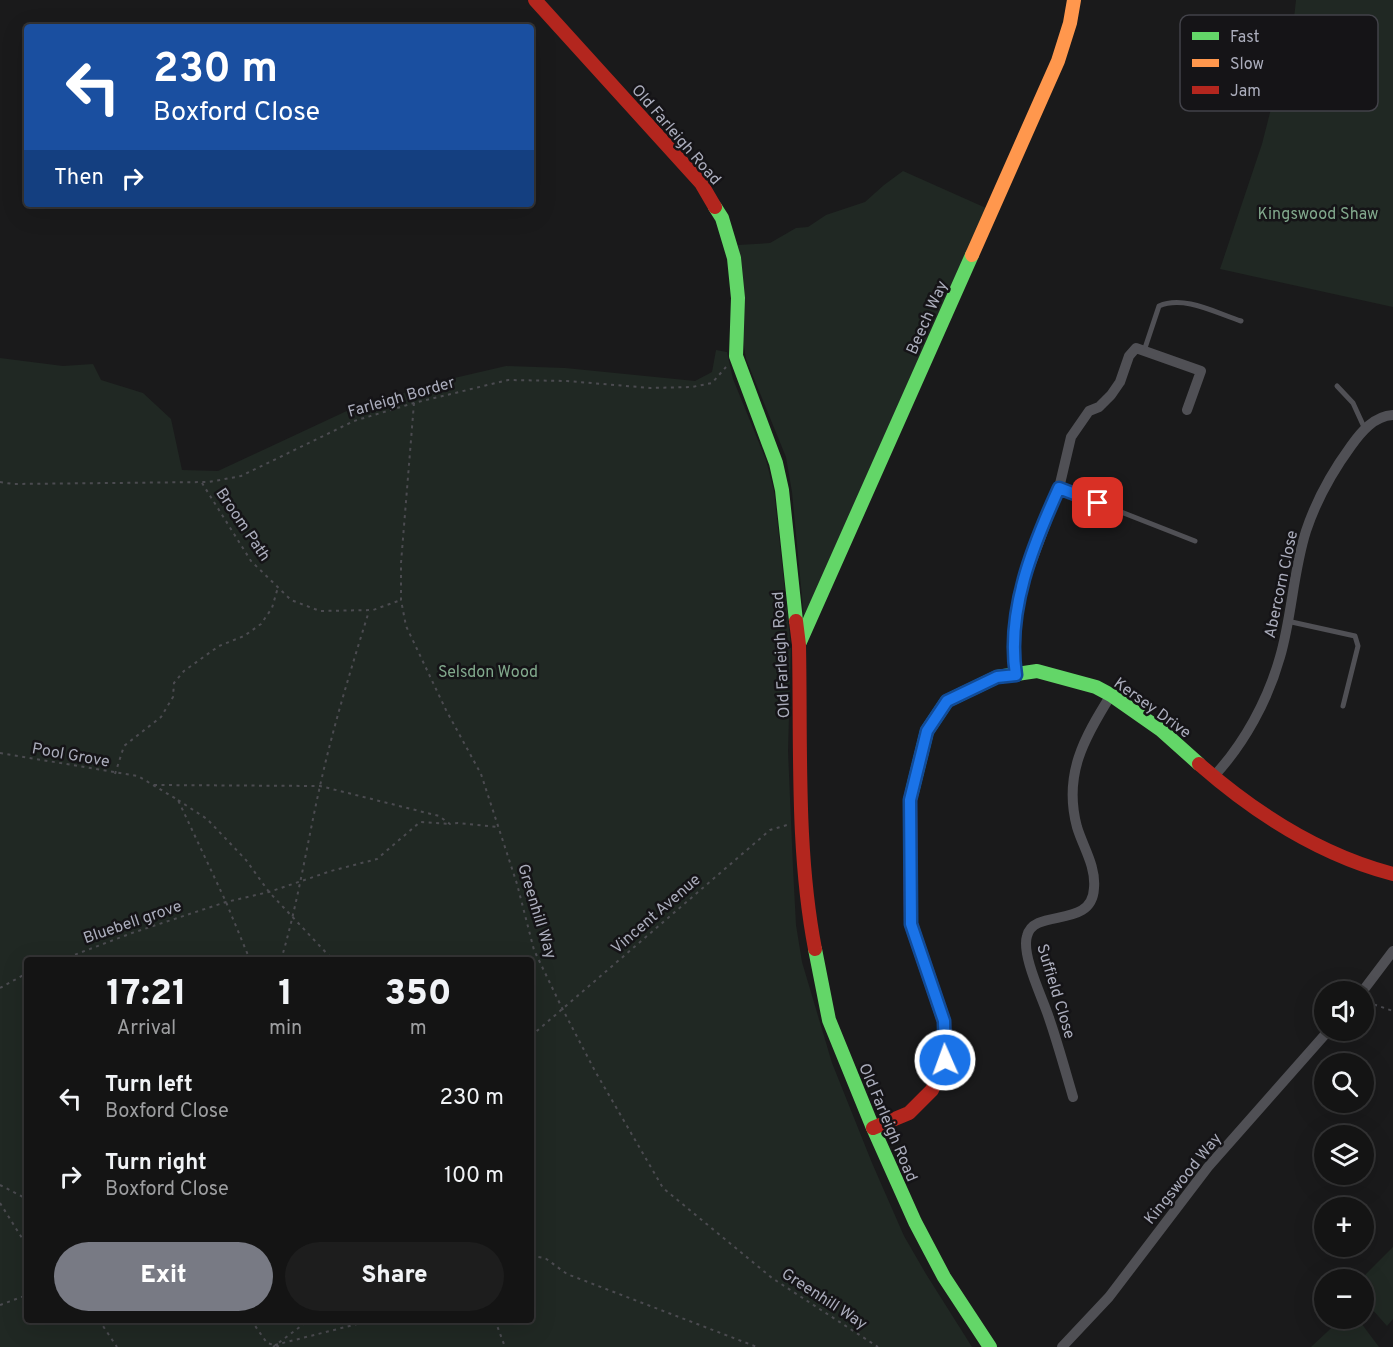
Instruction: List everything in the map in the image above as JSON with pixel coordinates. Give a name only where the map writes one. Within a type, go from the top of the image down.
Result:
[{"type":"street","name":"Old Farleigh Road","points":[[535,0],[701,183],[722,218],[734,258],[738,298],[736,356],[776,463],[782,490],[799,645],[802,821],[809,918],[829,1020],[873,1128],[915,1222],[944,1277],[984,1344]]},
{"type":"street","name":"Beech Way","points":[[799,645],[1058,61],[1070,23],[1074,0]]},
{"type":"street","points":[[1016,675],[1012,655],[1015,619],[1023,585],[1059,488],[1071,437],[1089,411],[1099,407],[1112,395],[1120,382],[1129,356],[1136,348],[1201,371],[1187,410]]},
{"type":"street","points":[[1364,427],[1388,415],[1393,415]]},
{"type":"street","name":"Abercorn Close","points":[[1214,776],[1230,759],[1266,697],[1281,656],[1306,532],[1323,489],[1364,427]]},
{"type":"street","name":"Kersey Drive","points":[[873,1128],[909,1113],[932,1090],[945,1060],[944,1021],[911,924],[910,800],[927,731],[947,701],[997,677],[1037,671],[1096,687],[1161,730],[1223,785],[1286,830],[1359,865],[1393,874]]},
{"type":"street","name":"Suffield Close","points":[[1073,1096],[1030,965],[1026,940],[1027,932],[1032,926],[1051,919],[1076,915],[1090,903],[1093,897],[1094,879],[1077,827],[1073,795],[1074,777],[1086,737],[1111,695]]},
{"type":"street","points":[[1370,981],[1393,951]]},
{"type":"street","name":"Kingswood Way","points":[[1062,1347],[1109,1297],[1208,1167],[1319,1041]]},
{"type":"lane","points":[[1144,351],[1159,306],[1170,301],[1184,303],[1241,321]]},
{"type":"lane","points":[[1337,386],[1353,403],[1364,427]]},
{"type":"lane","points":[[1059,488],[1195,541]]},
{"type":"lane","points":[[1287,621],[1355,636],[1358,646],[1343,706]]},
{"type":"path","name":"Farleigh Border","points":[[0,482],[13,484],[202,482],[241,476],[354,421],[414,403],[508,380],[567,381],[650,388],[692,387],[712,383],[736,356]]},
{"type":"path","name":"Greenhill Way","points":[[414,403],[401,563],[401,600],[406,626],[446,710],[481,774],[517,884],[534,950],[562,1008],[595,1071],[663,1188],[772,1278],[878,1347]]},
{"type":"path","name":"Broom Path","points":[[202,482],[251,561],[291,600],[320,611],[369,610],[401,600]]},
{"type":"path","points":[[115,774],[124,746],[161,717],[173,697],[174,683],[184,671],[219,646],[244,636],[261,624],[272,608],[278,587]]},
{"type":"path","points":[[282,957],[293,918],[320,786],[349,674],[369,610]]},
{"type":"path","name":"Pool Grove","points":[[0,753],[115,774],[138,776],[152,785]]},
{"type":"path","points":[[152,785],[320,786],[439,816],[450,824]]},
{"type":"path","points":[[152,785],[207,819],[246,860],[269,892],[330,957]]},
{"type":"path","points":[[178,800],[226,902],[249,957]]},
{"type":"path","name":"Vincent Avenue","points":[[534,1033],[770,830],[802,821]]},
{"type":"path","name":"Bluebell grove","points":[[68,957],[212,906],[269,892],[377,859],[420,822],[498,827]]},
{"type":"path","points":[[0,988],[24,975]]},
{"type":"path","points":[[1374,1004],[1393,1011]]},
{"type":"path","points":[[0,1185],[24,1197]]},
{"type":"path","points":[[0,1203],[24,1241]]},
{"type":"path","points":[[534,1256],[545,1258],[567,1274],[757,1347]]},
{"type":"path","points":[[0,1305],[24,1296]]},
{"type":"path","points":[[101,1323],[117,1347]]},
{"type":"path","points":[[253,1323],[267,1343],[280,1347]]},
{"type":"path","points":[[274,1346],[305,1323]]},
{"type":"path","points":[[274,1346],[362,1323]]},
{"type":"path","points":[[496,1323],[505,1347]]},
{"type":"green space","name":"Kingswood Shaw","points":[[1296,0],[1393,0],[1393,307],[1220,269],[1262,144],[1270,111],[1378,111],[1378,15],[1294,15]]},
{"type":"green space","points":[[903,171],[986,208],[804,618],[792,492],[786,457],[746,359],[742,334],[742,278],[738,245],[770,243],[796,228],[808,227],[826,215],[865,202]]},
{"type":"green space","name":"Selsdon Wood","points":[[716,350],[727,352],[733,379],[766,460],[774,491],[791,647],[788,751],[796,925],[802,962],[832,1063],[904,1236],[972,1347],[0,1347],[0,358],[63,366],[93,364],[101,380],[143,393],[171,419],[182,470],[218,471],[351,409],[450,379],[506,366],[565,368],[695,381],[712,372]]},
{"type":"green space","points":[[1393,1247],[1393,1319],[1387,1326],[1374,1311],[1374,1269],[1371,1269]]},
{"type":"green space","points":[[1330,1329],[1366,1329],[1379,1347],[1311,1347]]},
{"type":"traffic: fast","points":[[715,207],[722,218],[734,258],[738,298],[736,356],[776,463],[782,490],[796,621]]},
{"type":"traffic: fast","points":[[800,642],[972,255]]},
{"type":"traffic: fast","points":[[912,792],[927,731],[947,701],[997,677],[1037,671],[1096,687],[1111,695],[1161,730],[1199,764]]},
{"type":"traffic: fast","points":[[815,949],[829,1020],[873,1128],[915,1222],[944,1277],[990,1347]]},
{"type":"traffic: slow","points":[[972,255],[1058,61],[1070,23],[1074,0]]},
{"type":"traffic: jam","points":[[535,0],[701,183],[715,207]]},
{"type":"traffic: jam","points":[[796,621],[799,645],[802,836],[815,949]]},
{"type":"traffic: jam","points":[[1199,764],[1243,800],[1290,831],[1340,856],[1393,874]]},
{"type":"traffic: jam","points":[[873,1128],[909,1113],[932,1090],[945,1060],[944,1021],[911,924],[910,800],[912,792]]},
{"type":"route","points":[[945,1060],[944,1021],[911,924],[910,800],[927,731],[947,701],[997,677],[1016,675],[1012,655],[1015,619],[1023,585],[1059,488],[1098,503]]}]
